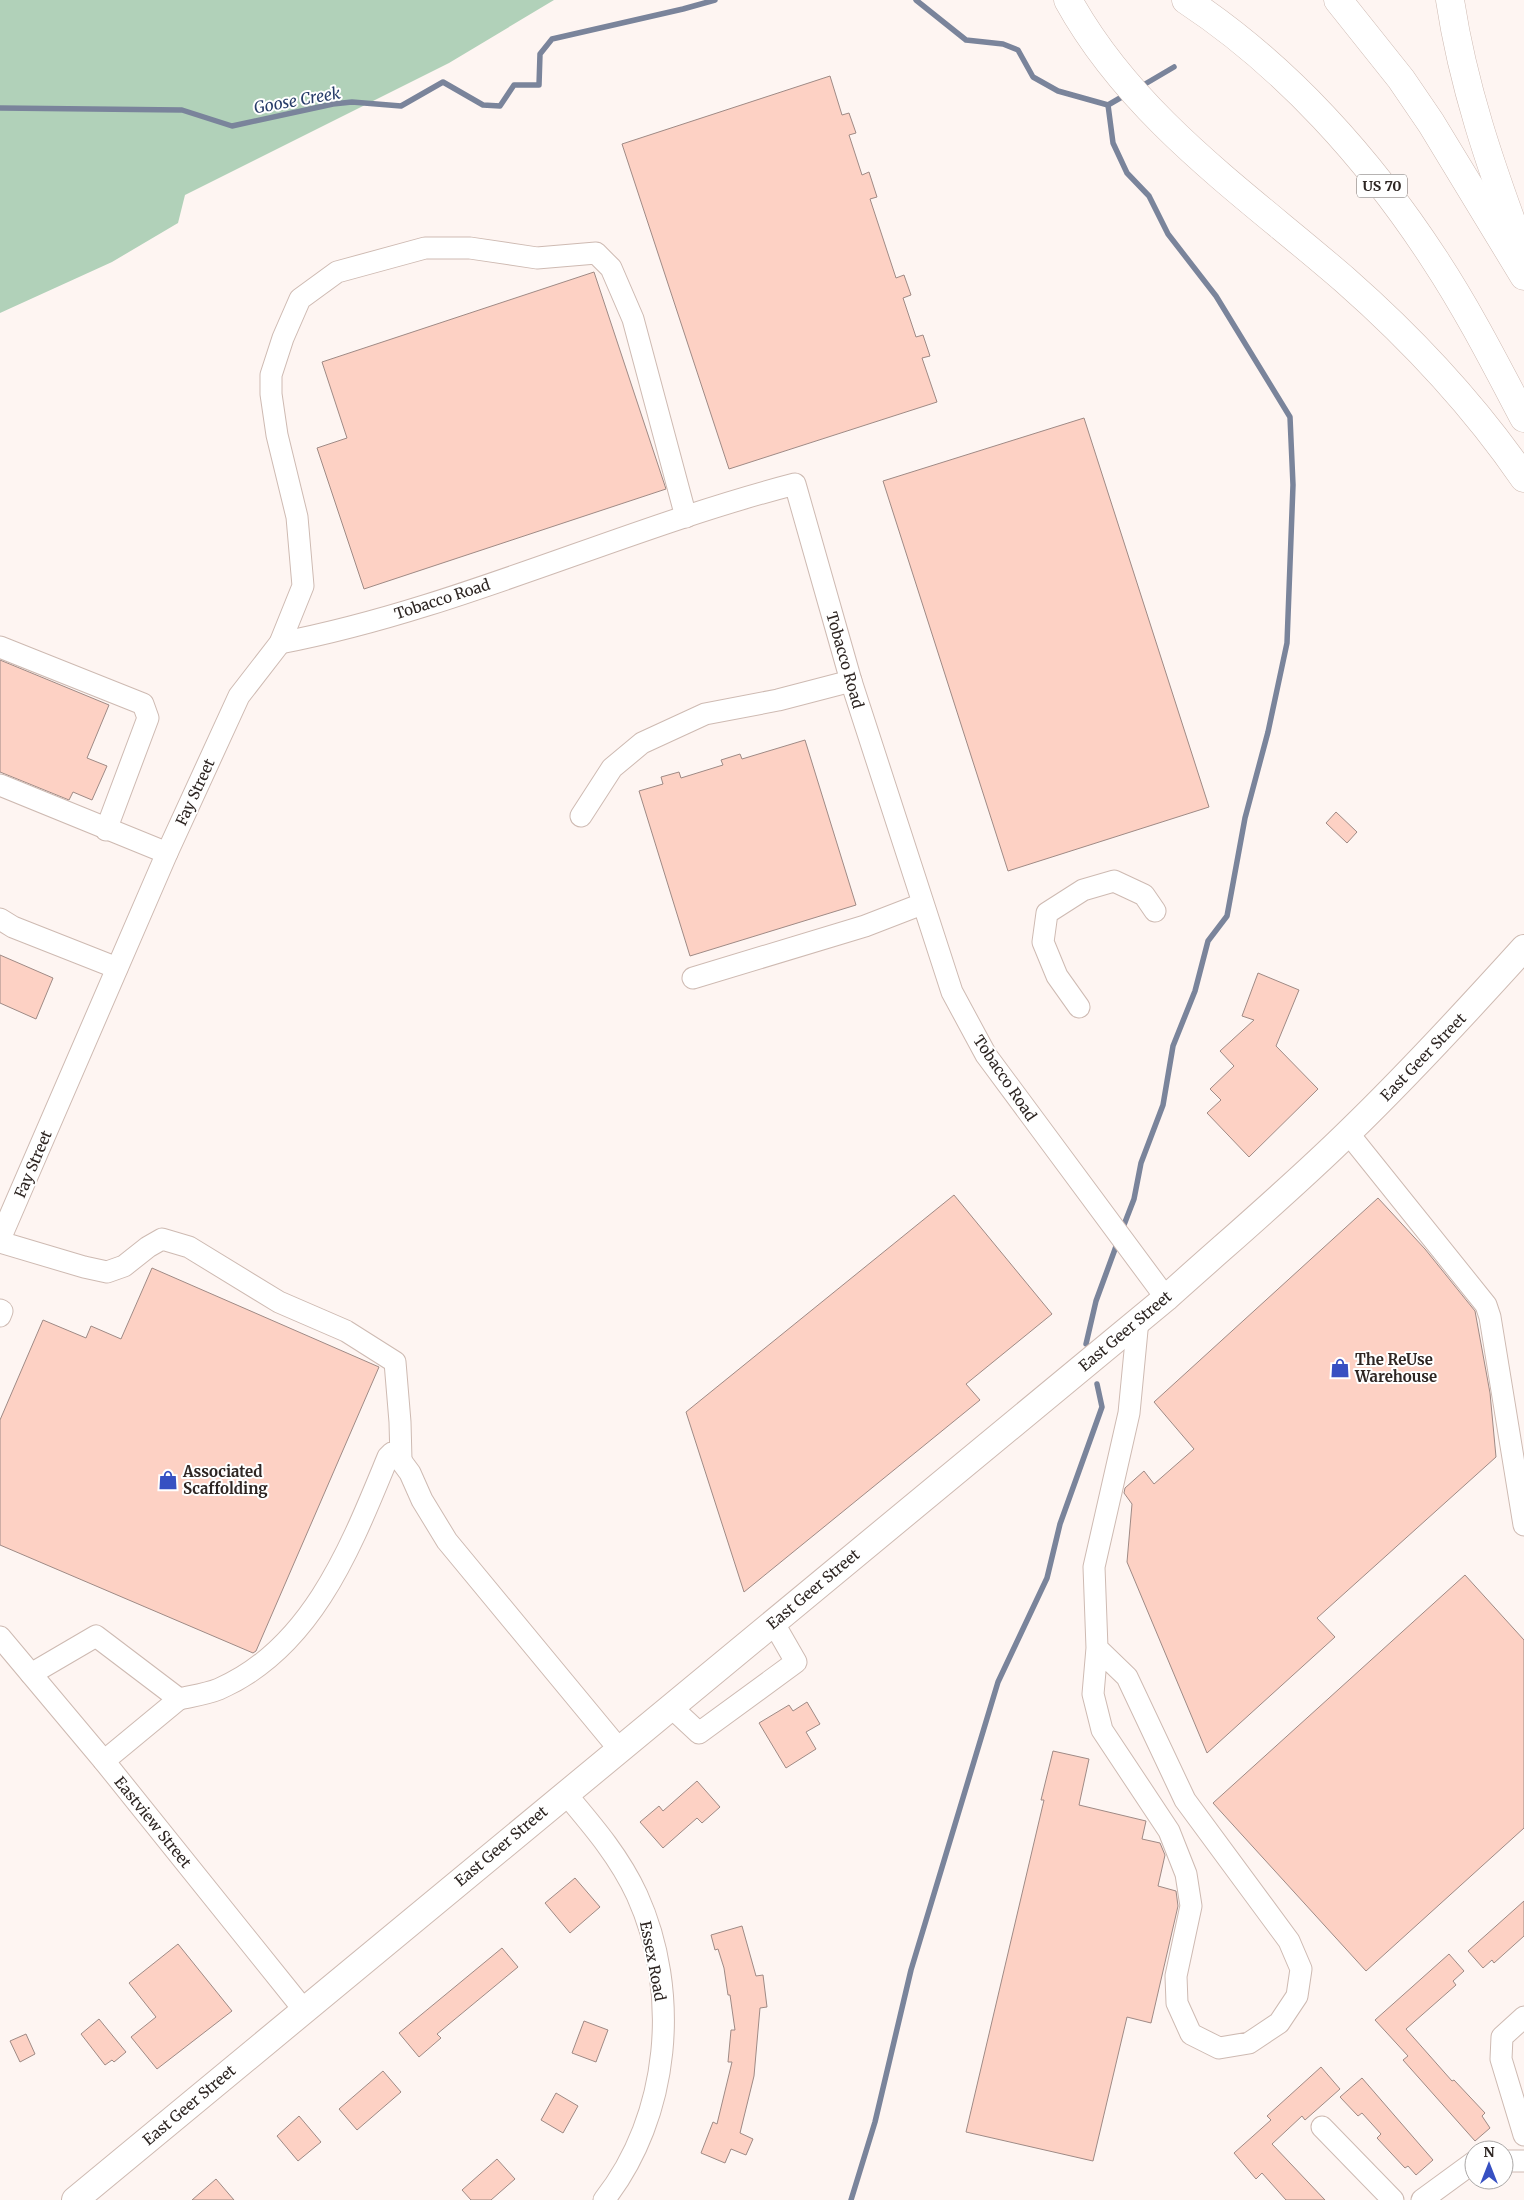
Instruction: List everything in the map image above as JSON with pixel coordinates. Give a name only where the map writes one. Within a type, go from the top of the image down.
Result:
[{"type":"highway","points":[[1068,0],[1089,33],[1130,87],[1178,138],[1248,200],[1344,280],[1420,351],[1488,427],[1524,478]]},
{"type":"highway","name":"US 70","points":[[1186,0],[1230,32],[1269,65],[1313,107],[1375,177],[1435,260],[1462,304],[1524,418]]},
{"type":"highway","points":[[1338,0],[1402,80],[1524,276]]},
{"type":"highway","points":[[1450,0],[1460,57],[1478,130],[1524,256]]},
{"type":"main road","name":"East Geer Street","points":[[74,2200],[564,1793],[1166,1298],[1260,1215],[1348,1133],[1428,1054],[1524,948]]},
{"type":"street","name":"Fay Street","points":[[0,1241],[117,968],[238,696],[280,643],[303,586],[297,517],[277,435],[271,394],[271,375],[283,338],[300,299],[337,272],[425,248],[470,248],[537,258],[596,253],[611,268],[633,319],[686,517]]},
{"type":"street","name":"Tobacco Road","points":[[280,643],[360,625],[453,597],[739,499],[796,484],[851,681],[952,992],[986,1055],[1166,1298]]},
{"type":"street","points":[[0,647],[142,704],[148,718],[106,830]]},
{"type":"street","points":[[581,816],[612,768],[642,743],[705,714],[778,700],[851,681]]},
{"type":"street","points":[[0,786],[167,854]]},
{"type":"street","points":[[1079,1007],[1057,976],[1043,942],[1047,913],[1083,890],[1114,881],[1144,895],[1155,911]]},
{"type":"street","points":[[693,978],[865,926],[922,904]]},
{"type":"street","points":[[0,919],[14,927],[117,968]]},
{"type":"street","points":[[1348,1133],[1486,1305],[1490,1317],[1524,1525]]},
{"type":"street","points":[[0,1241],[84,1268],[107,1272],[124,1266],[148,1247],[162,1239],[189,1246],[279,1302],[346,1331],[395,1362],[401,1460]]},
{"type":"street","points":[[0,1310],[2,1311],[0,1316]]},
{"type":"street","points":[[1097,1648],[1127,1677],[1185,1800],[1289,1941],[1301,1969],[1296,1996],[1279,2023],[1249,2043],[1219,2048],[1191,2034],[1177,2003],[1176,1976],[1191,1906],[1186,1874],[1169,1831],[1102,1730],[1093,1694],[1097,1648],[1094,1567],[1129,1413],[1138,1320]]},
{"type":"street","points":[[104,1761],[179,1699],[219,1689],[260,1665],[297,1631],[329,1586],[388,1457],[392,1453],[396,1454],[410,1473],[422,1500],[447,1541],[619,1749]]},
{"type":"street","points":[[670,1706],[700,1733],[796,1662],[773,1622]]},
{"type":"street","name":"Eastview Street","points":[[0,1636],[104,1761],[304,2010]]},
{"type":"street","points":[[31,1674],[96,1636],[179,1699]]},
{"type":"street","name":"Essex Road","points":[[564,1793],[601,1835],[617,1858],[636,1894],[654,1950],[662,1993],[663,2034],[659,2074],[652,2106],[630,2161],[604,2200]]},
{"type":"street","points":[[1524,2017],[1502,2037],[1500,2059],[1524,2135]]},
{"type":"street","points":[[1322,2127],[1393,2200]]},
{"type":"street","points":[[1422,2200],[1464,2169]]},
{"type":"green space","points":[[0,0],[554,0],[449,63],[185,195],[178,223],[112,262],[0,313]]},
{"type":"building","points":[[830,76],[842,115],[849,113],[856,133],[849,135],[862,175],[869,172],[877,197],[870,199],[896,278],[904,275],[911,295],[903,298],[916,337],[923,335],[930,356],[922,358],[937,402],[729,469],[622,144]]},
{"type":"building","points":[[594,272],[666,489],[364,589],[317,448],[347,438],[322,362]]},
{"type":"building","points":[[1084,418],[1209,807],[1008,871],[883,481]]},
{"type":"building","points":[[0,660],[109,705],[87,758],[107,766],[92,800],[73,792],[69,800],[0,772]]},
{"type":"building","points":[[805,740],[856,905],[690,956],[639,791],[663,784],[661,777],[679,772],[681,778],[723,765],[721,760],[740,754],[742,759]]},
{"type":"building","points":[[1336,812],[1357,832],[1347,843],[1326,823]]},
{"type":"building","points":[[0,955],[53,978],[36,1019],[0,1003]]},
{"type":"building","points":[[1258,973],[1299,990],[1276,1046],[1318,1089],[1249,1157],[1207,1113],[1221,1100],[1210,1089],[1234,1066],[1220,1051],[1254,1020],[1242,1016]]},
{"type":"building","points":[[954,1195],[1052,1314],[966,1384],[980,1400],[744,1592],[686,1412]]},
{"type":"building","points":[[1378,1198],[1425,1249],[1475,1311],[1490,1393],[1496,1457],[1317,1618],[1335,1637],[1207,1753],[1127,1562],[1132,1504],[1124,1493],[1125,1488],[1144,1471],[1154,1484],[1194,1449],[1154,1402]]},
{"type":"building","points":[[152,1268],[379,1367],[256,1651],[253,1653],[0,1545],[0,1420],[43,1320],[86,1338],[91,1326],[121,1339]]},
{"type":"building","points":[[1465,1575],[1524,1640],[1524,1828],[1366,1971],[1213,1803]]},
{"type":"building","points":[[807,1702],[820,1724],[806,1732],[816,1749],[786,1768],[759,1723],[789,1705],[793,1711]]},
{"type":"building","points":[[1053,1751],[1089,1759],[1079,1805],[1146,1821],[1142,1839],[1160,1843],[1165,1855],[1158,1886],[1176,1891],[1178,1906],[1151,2023],[1127,2017],[1093,2161],[966,2132],[1044,1800],[1041,1800]]},
{"type":"building","points":[[697,1781],[720,1807],[702,1823],[697,1818],[663,1848],[640,1822],[659,1806],[663,1811]]},
{"type":"building","points":[[575,1878],[600,1907],[570,1933],[545,1903]]},
{"type":"building","points":[[1524,1901],[1524,1936],[1494,1963],[1492,1960],[1483,1968],[1468,1951]]},
{"type":"building","points":[[742,1926],[756,1976],[763,1975],[767,2007],[760,2008],[754,2076],[740,2133],[753,2139],[746,2155],[731,2149],[725,2163],[701,2153],[713,2122],[717,2124],[732,2062],[728,2062],[731,2030],[735,2030],[724,1968],[718,1949],[715,1950],[711,1935]]},
{"type":"building","points":[[178,1944],[232,2011],[157,2069],[131,2037],[156,2017],[129,1983]]},
{"type":"building","points":[[502,1948],[518,1967],[437,2034],[441,2038],[419,2057],[399,2033]]},
{"type":"building","points":[[1449,1954],[1464,1971],[1453,1981],[1456,1985],[1406,2029],[1452,2081],[1454,2080],[1485,2113],[1482,2116],[1490,2128],[1474,2140],[1403,2060],[1408,2056],[1375,2020]]},
{"type":"building","points":[[99,2019],[126,2052],[114,2062],[112,2060],[105,2065],[81,2034]]},
{"type":"building","points":[[584,2021],[608,2030],[596,2062],[572,2053]]},
{"type":"building","points":[[26,2034],[35,2054],[20,2062],[10,2041]]},
{"type":"building","points":[[1321,2067],[1340,2089],[1305,2120],[1302,2116],[1272,2144],[1325,2200],[1286,2200],[1262,2173],[1256,2179],[1234,2153],[1271,2120],[1267,2116]]},
{"type":"building","points":[[383,2071],[401,2092],[357,2130],[339,2109]]},
{"type":"building","points":[[1362,2078],[1433,2160],[1416,2175],[1408,2166],[1405,2168],[1377,2138],[1381,2134],[1362,2113],[1358,2116],[1340,2097]]},
{"type":"building","points":[[556,2093],[578,2106],[563,2133],[541,2120]]},
{"type":"building","points":[[299,2116],[321,2142],[298,2161],[277,2136]]},
{"type":"building","points":[[497,2159],[515,2179],[491,2200],[471,2200],[462,2190]]},
{"type":"building","points":[[216,2179],[234,2200],[192,2200]]},
{"type":"waterway","name":"Goose Creek","points":[[0,108],[182,110],[232,126],[333,104],[352,102],[401,106],[443,82],[483,105],[500,106],[514,85],[539,85],[540,54],[552,39],[715,0]]},
{"type":"waterway","name":"Goose Creek","points":[[916,0],[966,40],[1003,44],[1018,50],[1033,77],[1058,91],[1108,105],[1127,94]]},
{"type":"waterway","name":"Goose Creek","points":[[1140,87],[1174,67]]},
{"type":"waterway","points":[[1108,105],[1113,143],[1127,173],[1149,196],[1168,234],[1216,296],[1290,417],[1293,485],[1287,643],[1268,732],[1245,818],[1227,916],[1208,941],[1195,991],[1173,1046],[1163,1105],[1141,1163],[1134,1199],[1122,1230]]},
{"type":"waterway","points":[[1086,1344],[1096,1301],[1118,1241]]},
{"type":"waterway","points":[[851,2200],[875,2122],[911,1970],[998,1682],[1047,1578],[1060,1524],[1102,1407],[1097,1384]]},
{"type":"place","name":"The ReUse Warehouse","points":[[1340,1368]]},
{"type":"place","name":"Associated Scaffolding","points":[[168,1480]]}]
